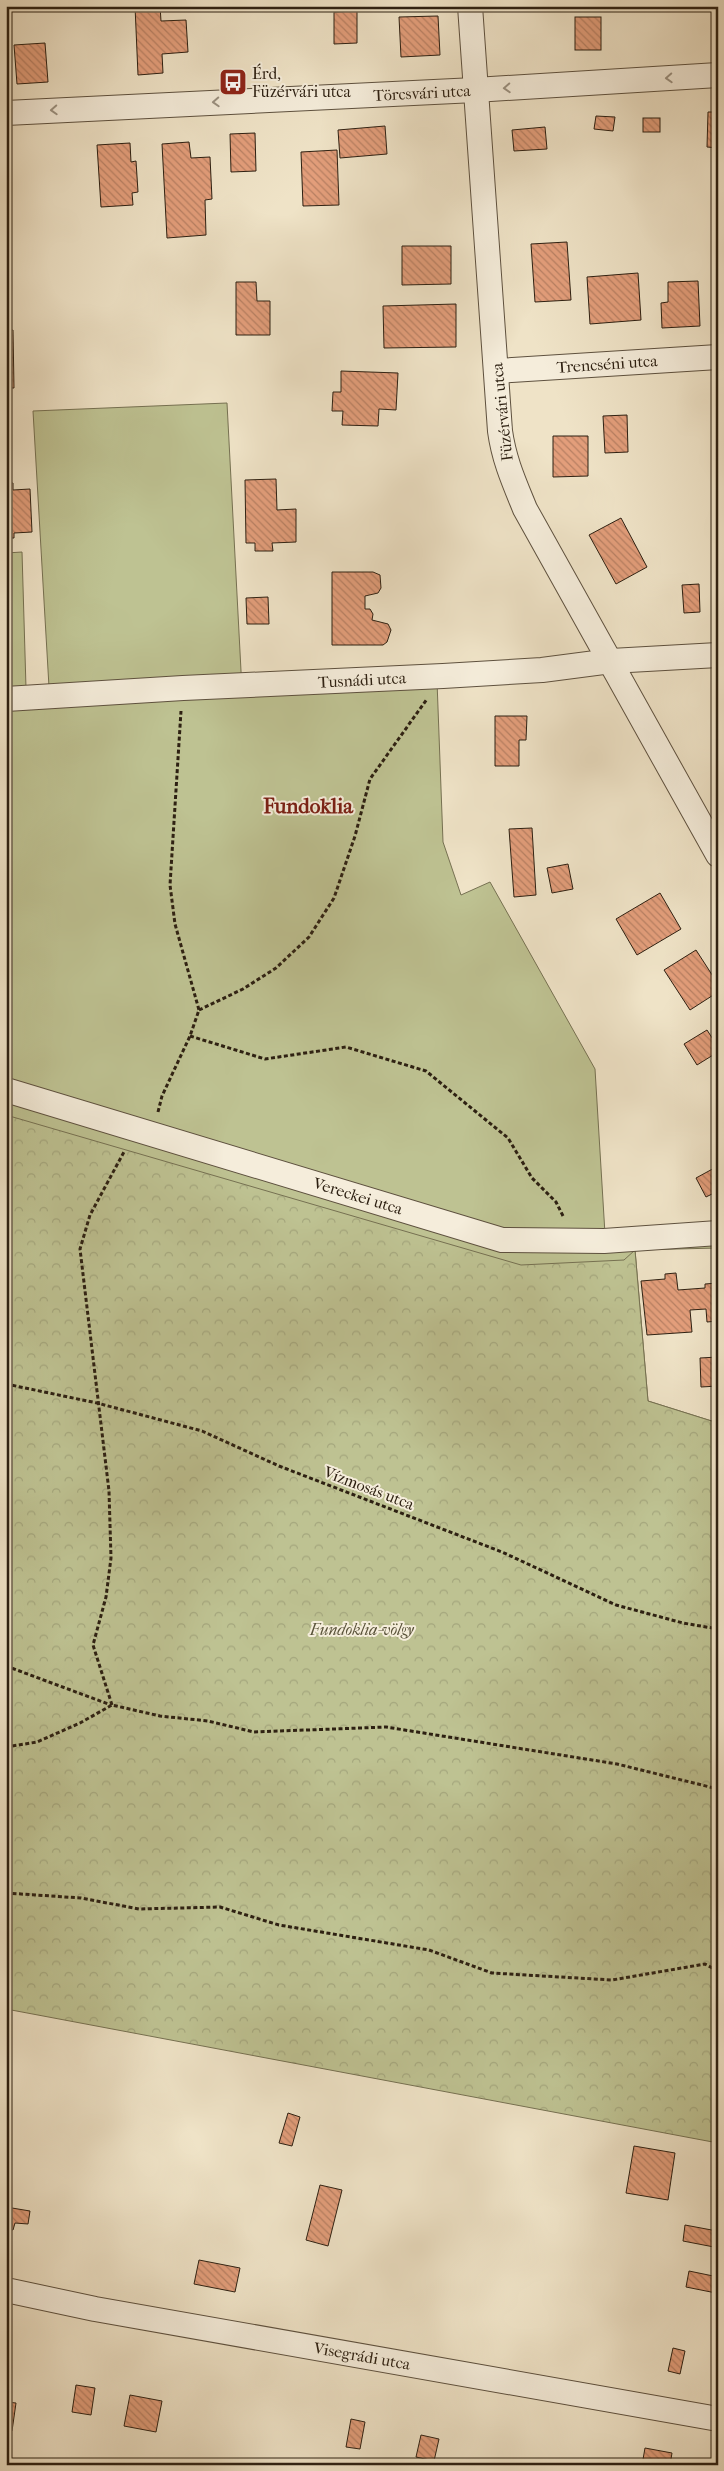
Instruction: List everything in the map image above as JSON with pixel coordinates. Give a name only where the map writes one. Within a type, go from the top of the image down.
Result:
[{"type":"street","name":"Füzérvári utca","points":[[470,6],[500,431],[509,474],[525,508],[718,855]]},
{"type":"street","name":"Törcsvári utca","points":[[6,112],[475,90],[718,75]]},
{"type":"street","name":"Trencséni utca","points":[[497,371],[718,357]]},
{"type":"street","name":"Tusnádi utca","points":[[6,699],[542,670],[611,661],[718,655]]},
{"type":"street","name":"Vereckei utca","points":[[6,1090],[502,1240],[574,1239],[604,1241],[718,1233]]},
{"type":"street","name":"Visegrádi utca","points":[[6,2290],[95,2309],[718,2419]]},
{"type":"path","points":[[199,1010],[243,989],[276,968],[309,938],[334,898],[355,836],[370,779],[443,676]]},
{"type":"path","points":[[112,1705],[93,1645],[106,1597],[111,1558],[109,1491],[80,1249],[90,1215],[145,1132],[190,1036],[199,1010],[175,924],[170,885],[183,688]]},
{"type":"path","points":[[190,1036],[265,1059],[346,1047],[426,1071],[508,1138],[532,1178],[556,1202],[574,1239]]},
{"type":"path","name":"Vízmosás utca","points":[[6,1384],[97,1403],[202,1431],[279,1466],[502,1552],[616,1605],[683,1623],[718,1629]]},
{"type":"path","points":[[6,1666],[112,1705],[160,1716],[208,1721],[254,1732],[386,1727],[617,1764],[718,1789]]},
{"type":"path","points":[[6,1747],[37,1742],[80,1723],[112,1705]]},
{"type":"path","points":[[6,1893],[81,1898],[139,1909],[220,1906],[279,1925],[429,1950],[492,1973],[612,1980],[705,1964],[718,1971]]},
{"type":"green space","points":[[227,403],[242,690],[437,681],[443,842],[461,895],[490,882],[595,1069],[605,1234],[718,1225],[718,1248],[635,1250],[648,1401],[718,1423],[6,1826],[6,553],[22,552],[26,688],[49,687],[33,411]]},
{"type":"green space","name":"Fundoklia-völgy","points":[[6,1115],[521,1265],[624,1260],[635,1250],[648,1401],[718,1423],[718,2143],[6,2009]]},
{"type":"building","points":[[135,6],[160,6],[161,21],[186,20],[188,52],[162,54],[163,73],[138,75]]},
{"type":"building","points":[[357,11],[357,43],[334,44],[334,12]]},
{"type":"building","points":[[438,16],[440,55],[401,57],[399,17]]},
{"type":"building","points":[[575,17],[601,17],[601,50],[575,50]]},
{"type":"building","points":[[45,43],[48,82],[17,84],[14,45]]},
{"type":"building","points":[[708,112],[718,112],[718,148],[707,147]]},
{"type":"building","points":[[596,116],[615,117],[613,131],[594,129]]},
{"type":"building","points":[[643,118],[660,118],[660,132],[643,132]]},
{"type":"building","points":[[385,126],[387,154],[340,158],[338,130]]},
{"type":"building","points":[[545,127],[547,149],[514,151],[512,130]]},
{"type":"building","points":[[255,133],[256,171],[231,172],[230,134]]},
{"type":"building","points":[[189,142],[191,158],[210,157],[212,199],[205,200],[206,235],[167,238],[162,144]]},
{"type":"building","points":[[130,143],[131,162],[136,161],[138,192],[132,193],[133,205],[101,207],[97,145]]},
{"type":"building","points":[[337,150],[339,205],[303,206],[301,152]]},
{"type":"building","points":[[567,242],[571,300],[535,302],[531,244]]},
{"type":"building","points":[[402,246],[451,246],[451,284],[402,285]]},
{"type":"building","points":[[638,273],[641,320],[590,324],[587,277]]},
{"type":"building","points":[[698,281],[700,326],[662,328],[661,303],[668,302],[668,282]]},
{"type":"building","points":[[236,282],[256,282],[257,301],[270,301],[270,335],[236,335]]},
{"type":"building","points":[[456,304],[456,347],[384,348],[383,306]]},
{"type":"building","points":[[13,330],[14,388],[6,388],[6,331]]},
{"type":"building","points":[[341,371],[398,373],[396,410],[379,409],[378,426],[342,425],[343,411],[332,411],[333,392],[341,392]]},
{"type":"building","points":[[627,415],[628,452],[605,453],[603,416]]},
{"type":"building","points":[[553,436],[588,436],[588,476],[553,477]]},
{"type":"building","points":[[276,479],[277,510],[296,509],[296,542],[272,543],[273,551],[255,551],[255,543],[246,543],[245,480]]},
{"type":"building","points":[[6,483],[13,483],[13,490],[30,489],[32,532],[14,533],[14,538],[6,538]]},
{"type":"building","points":[[621,518],[647,567],[616,584],[589,535]]},
{"type":"building","points":[[332,572],[373,572],[380,575],[381,588],[378,593],[365,596],[365,609],[370,609],[373,614],[372,620],[388,624],[391,630],[387,642],[383,645],[332,645]]},
{"type":"building","points":[[699,584],[700,612],[684,613],[682,585]]},
{"type":"building","points":[[268,597],[269,624],[247,624],[246,598]]},
{"type":"building","points":[[495,716],[527,716],[526,740],[519,740],[519,766],[495,766]]},
{"type":"building","points":[[532,828],[536,895],[514,897],[509,829]]},
{"type":"building","points":[[568,864],[573,889],[552,893],[547,868]]},
{"type":"building","points":[[660,893],[681,929],[637,955],[616,919]]},
{"type":"building","points":[[696,950],[718,984],[718,992],[690,1010],[664,970]]},
{"type":"building","points":[[707,1030],[718,1047],[718,1052],[697,1065],[684,1044]]},
{"type":"building","points":[[718,1166],[718,1191],[706,1197],[696,1178]]},
{"type":"building","points":[[676,1273],[678,1290],[705,1288],[705,1284],[718,1283],[718,1321],[707,1322],[706,1309],[690,1310],[692,1332],[647,1335],[641,1281],[665,1279],[665,1274]]},
{"type":"building","points":[[718,1357],[718,1386],[701,1387],[700,1358]]},
{"type":"building","points":[[288,2113],[300,2117],[292,2146],[279,2143]]},
{"type":"building","points":[[634,2146],[675,2153],[668,2200],[626,2193]]},
{"type":"building","points":[[320,2185],[342,2190],[328,2246],[306,2240]]},
{"type":"building","points":[[6,2207],[30,2211],[28,2224],[15,2223],[13,2230],[6,2229]]},
{"type":"building","points":[[685,2225],[717,2231],[714,2247],[683,2241]]},
{"type":"building","points":[[199,2260],[240,2268],[235,2292],[194,2284]]},
{"type":"building","points":[[689,2271],[718,2277],[716,2293],[686,2287]]},
{"type":"building","points":[[673,2348],[685,2351],[680,2374],[668,2371]]},
{"type":"building","points":[[76,2385],[95,2388],[91,2415],[72,2412]]},
{"type":"building","points":[[130,2395],[162,2401],[156,2432],[124,2426]]},
{"type":"building","points":[[6,2402],[16,2403],[12,2431],[6,2430]]},
{"type":"building","points":[[351,2419],[365,2422],[360,2449],[346,2447]]},
{"type":"building","points":[[421,2435],[439,2439],[434,2461],[416,2457]]},
{"type":"building","points":[[645,2448],[672,2453],[670,2465],[642,2465]]},
{"type":"place","name":"Érd, Füzérvári utca","points":[[233,82]]},
{"type":"district","name":"Fundoklia","points":[[308,806]]}]
